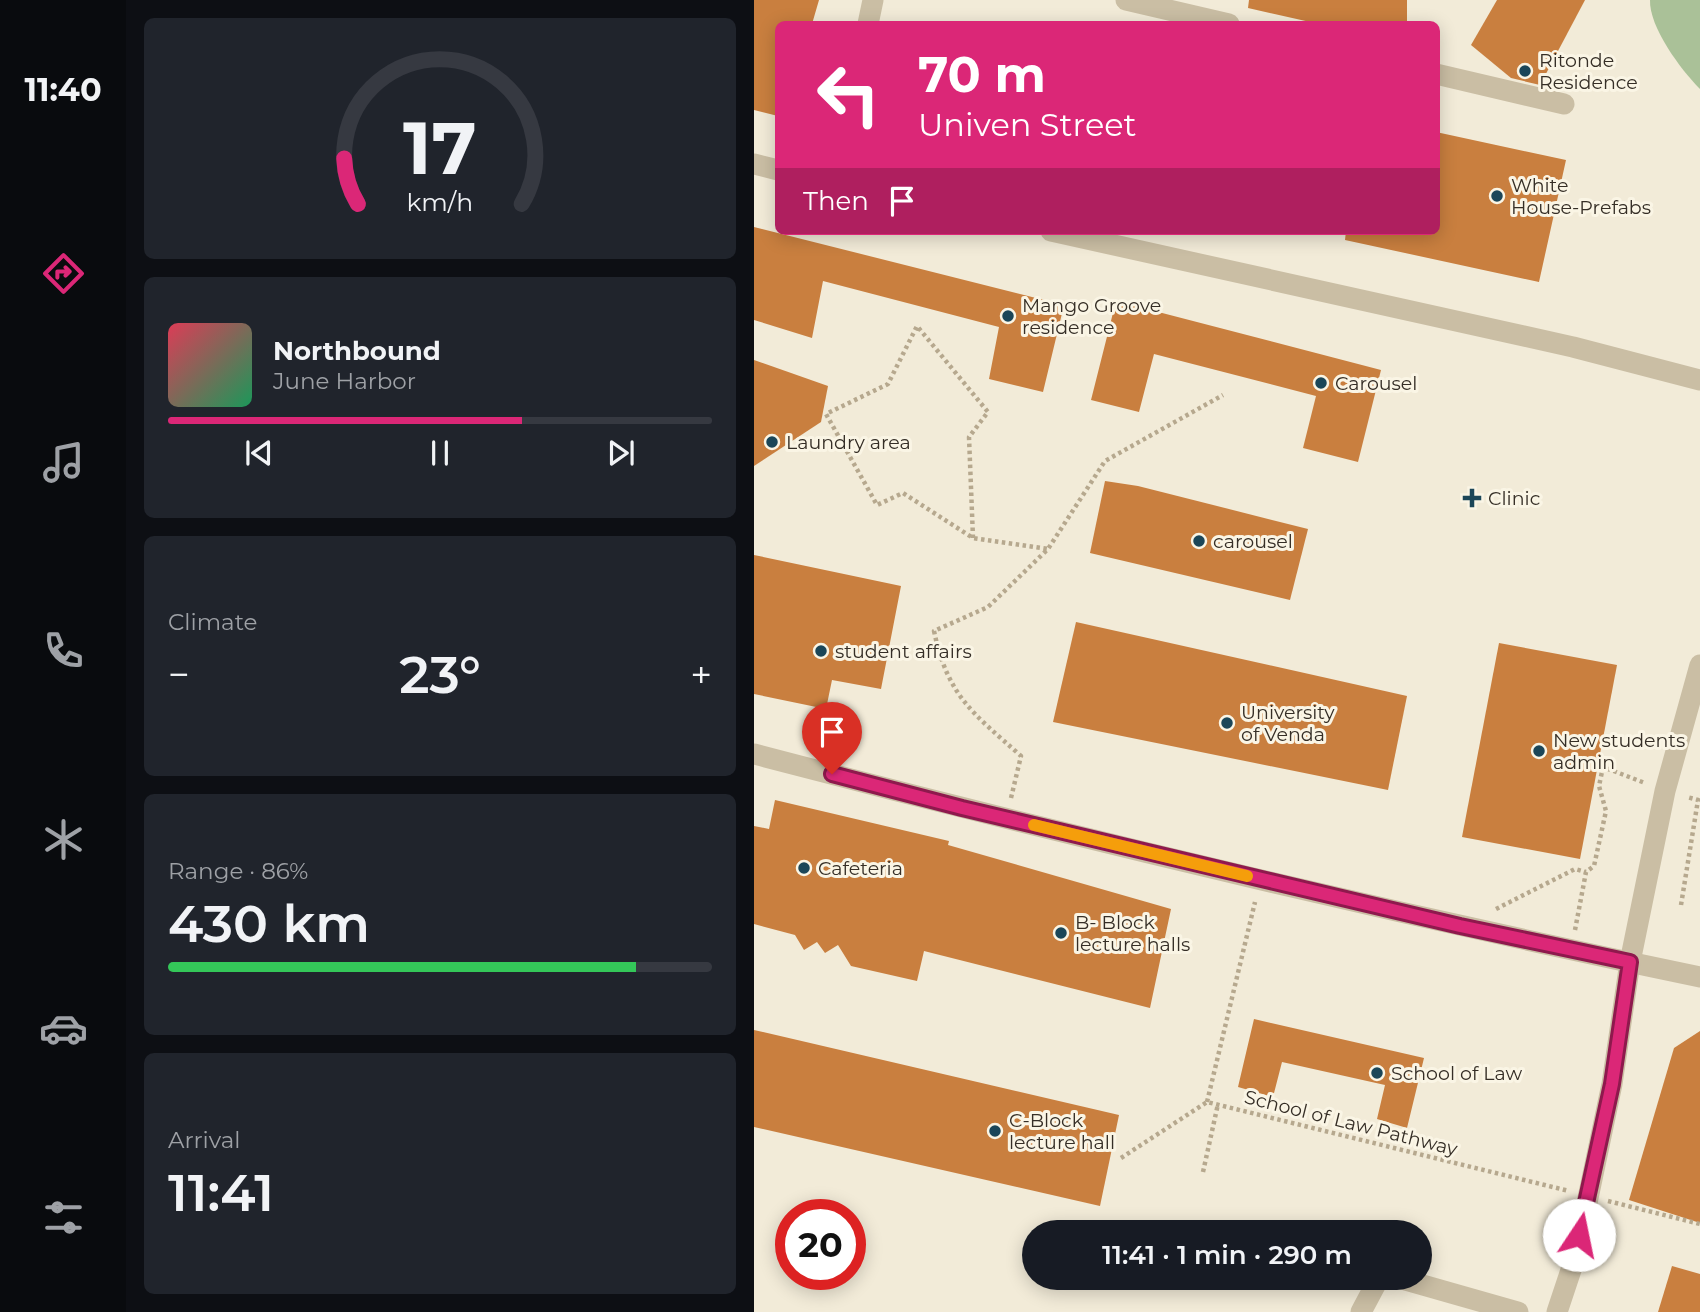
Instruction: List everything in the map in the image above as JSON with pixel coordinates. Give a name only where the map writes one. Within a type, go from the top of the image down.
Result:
[{"type":"lane","points":[[869,21],[873,0]]},
{"type":"lane","points":[[1126,0],[1216,21]]},
{"type":"lane","points":[[1440,75],[1564,104]]},
{"type":"lane","points":[[754,164],[775,169]]},
{"type":"lane","points":[[1069,235],[1573,347],[1700,380]]},
{"type":"lane","points":[[1557,1312],[1575,1255],[1612,1084],[1630,962],[1665,791],[1700,664]]},
{"type":"lane","points":[[754,754],[1006,818],[1460,926],[1700,976]]},
{"type":"lane","points":[[1361,1312],[1373,1290]]},
{"type":"lane","points":[[1426,1290],[1459,1304],[1518,1312]]},
{"type":"path","points":[[973,538],[969,437],[988,412],[917,326],[888,384],[826,414],[877,505],[903,493],[973,538],[1048,550]]},
{"type":"path","points":[[1006,818],[1021,756],[965,706],[941,666],[934,631],[988,607],[1048,550],[1105,461],[1223,395]]},
{"type":"path","points":[[1571,950],[1586,872],[1594,866],[1606,811],[1599,786],[1603,768],[1698,800],[1681,905]]},
{"type":"path","points":[[1460,926],[1575,869],[1586,872]]},
{"type":"path","points":[[1121,1158],[1207,1102],[1260,878]]},
{"type":"path","name":"School of Law Pathway","points":[[1207,1102],[1700,1224]]},
{"type":"path","points":[[1203,1172],[1218,1104]]},
{"type":"green space","points":[[1650,0],[1700,0],[1700,89],[1684,71],[1660,35]]},
{"type":"building","points":[[754,0],[819,0],[813,21],[775,21],[775,115],[754,110]]},
{"type":"building","points":[[1249,0],[1407,0],[1407,21],[1306,21],[1248,8]]},
{"type":"building","name":"Ritonde Residence","points":[[1497,0],[1585,0],[1540,85],[1511,78],[1471,45]]},
{"type":"building","name":"White House-Prefabs","points":[[1440,133],[1566,160],[1539,282],[1345,240],[1346,235],[1440,235]]},
{"type":"building","name":"Mango Groove residence","points":[[754,227],[775,232],[775,235],[786,235],[1064,305],[1043,392],[989,379],[999,327],[823,281],[812,338],[754,320]]},
{"type":"building","name":"Carousel","points":[[1116,301],[1381,370],[1358,462],[1303,448],[1316,396],[1154,354],[1139,412],[1091,400]]},
{"type":"building","name":"Laundry area","points":[[754,360],[828,386],[821,422],[754,466]]},
{"type":"building","name":"carousel","points":[[1105,481],[1138,486],[1308,529],[1290,600],[1090,553]]},
{"type":"building","name":"student affairs","points":[[754,555],[901,586],[881,689],[832,680],[826,709],[754,694]]},
{"type":"building","points":[[1076,622],[1407,696],[1388,790],[1053,722]]},
{"type":"building","name":"New students admin","points":[[1499,643],[1617,665],[1580,859],[1462,837]]},
{"type":"building","points":[[775,800],[949,841],[948,845],[1171,909],[1150,1008],[924,951],[917,981],[851,966],[838,945],[825,953],[817,942],[804,950],[795,935],[754,924],[754,826],[769,829]]},
{"type":"building","name":"School of Law","points":[[1254,1019],[1424,1058],[1407,1128],[1377,1119],[1385,1085],[1282,1062],[1273,1097],[1238,1087]]},
{"type":"building","points":[[754,1030],[1119,1115],[1100,1206],[754,1127]]},
{"type":"building","points":[[1700,1031],[1700,1223],[1629,1200],[1674,1048]]},
{"type":"building","points":[[1672,1266],[1700,1274],[1700,1312],[1658,1312]]},
{"type":"slow traffic","points":[[1034,825],[1247,876]]},
{"type":"place","name":"Ritonde Residence","points":[[1525,71]]},
{"type":"place","name":"White House-Prefabs","points":[[1497,196]]},
{"type":"place","name":"Mango Groove residence","points":[[1008,316]]},
{"type":"place","name":"Carousel","points":[[1321,383]]},
{"type":"place","name":"Laundry area","points":[[772,442]]},
{"type":"place","name":"Clinic","points":[[1472,498]]},
{"type":"place","name":"carousel","points":[[1199,541]]},
{"type":"place","name":"student affairs","points":[[821,651]]},
{"type":"place","name":"University of Venda","points":[[1227,723]]},
{"type":"place","name":"New students admin","points":[[1539,751]]},
{"type":"place","name":"Cafeteria","points":[[804,868]]},
{"type":"place","name":"B- Block lecture halls","points":[[1061,933]]},
{"type":"place","name":"School of Law","points":[[1377,1073]]},
{"type":"place","name":"C-Block lecture hall","points":[[995,1131]]},
{"type":"route","points":[[832,774],[1235,873],[1460,926],[1630,962],[1612,1084],[1579,1235]]}]
